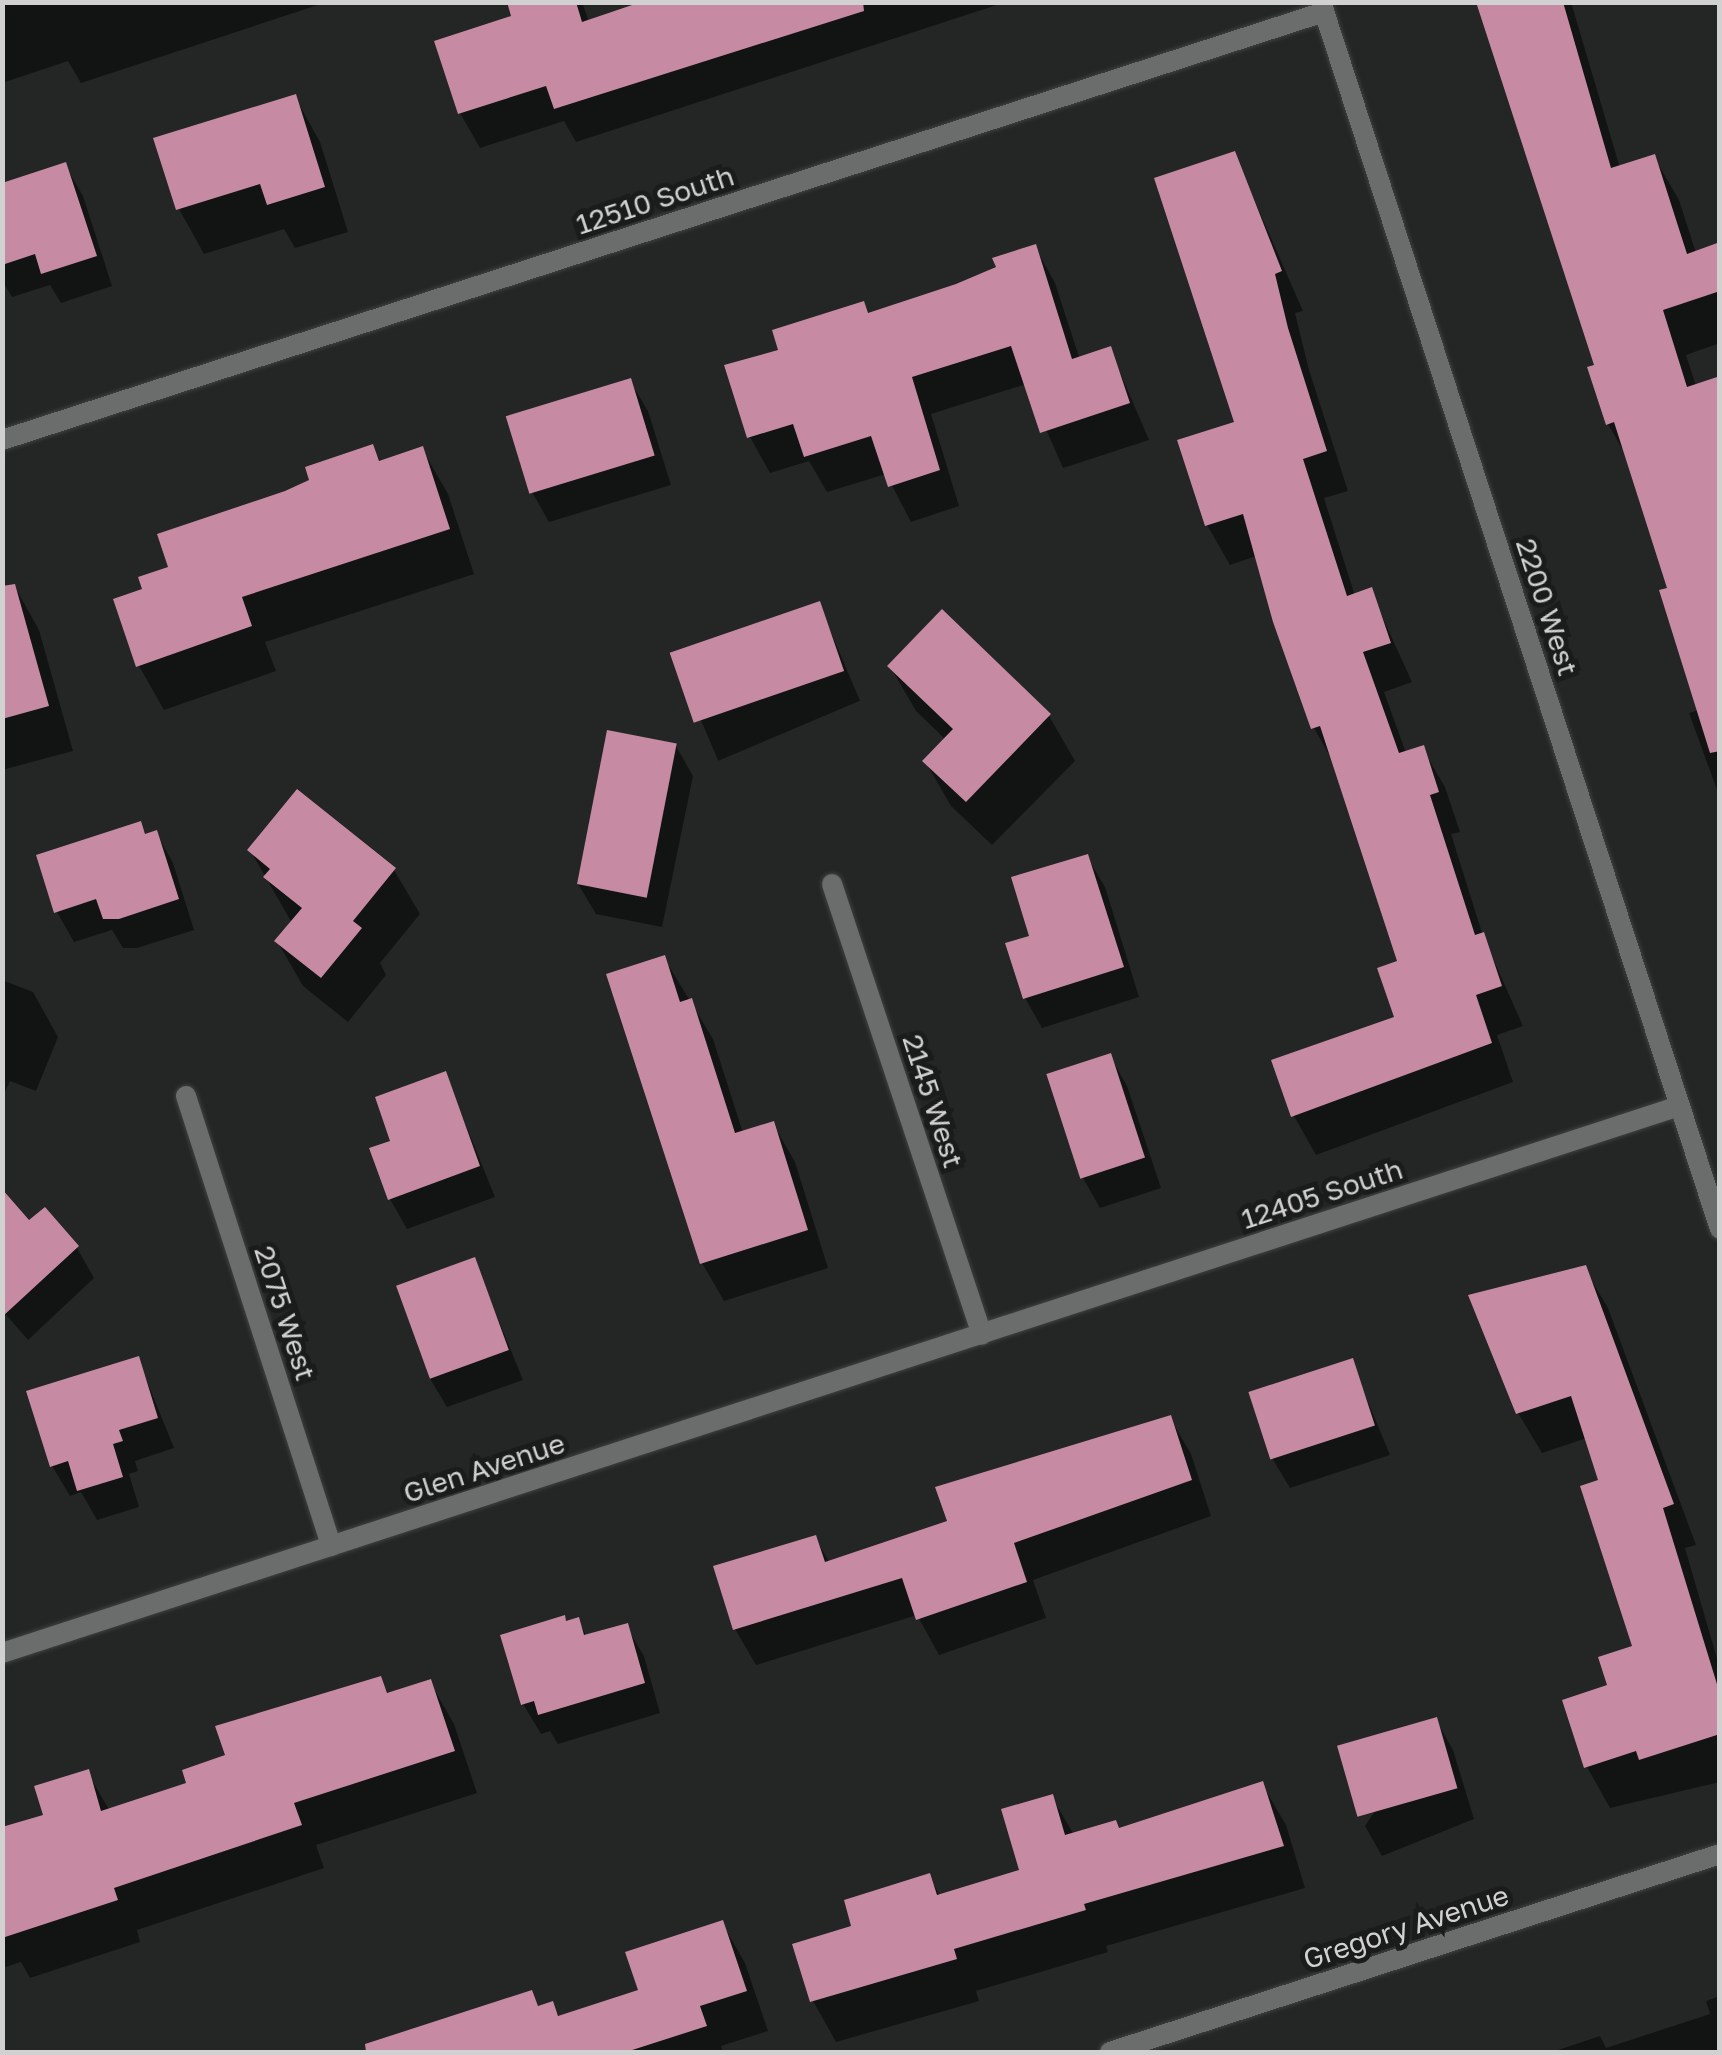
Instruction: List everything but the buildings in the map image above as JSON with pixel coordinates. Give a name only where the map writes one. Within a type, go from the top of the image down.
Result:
[{"type":"street","name":"12510 South","points":[[2,440],[1323,7]]},
{"type":"street","name":"2200 West","points":[[1323,7],[1720,1229]]},
{"type":"street","name":"2145 West","points":[[832,884],[982,1335]]},
{"type":"street","name":"2075 West","points":[[186,1096],[331,1546]]},
{"type":"street","name":"12405 South","points":[[982,1335],[1680,1106]]},
{"type":"street","name":"Glen Avenue","points":[[2,1654],[982,1335]]},
{"type":"street","name":"Gregory Avenue","points":[[1110,2052],[1720,1854]]}]
